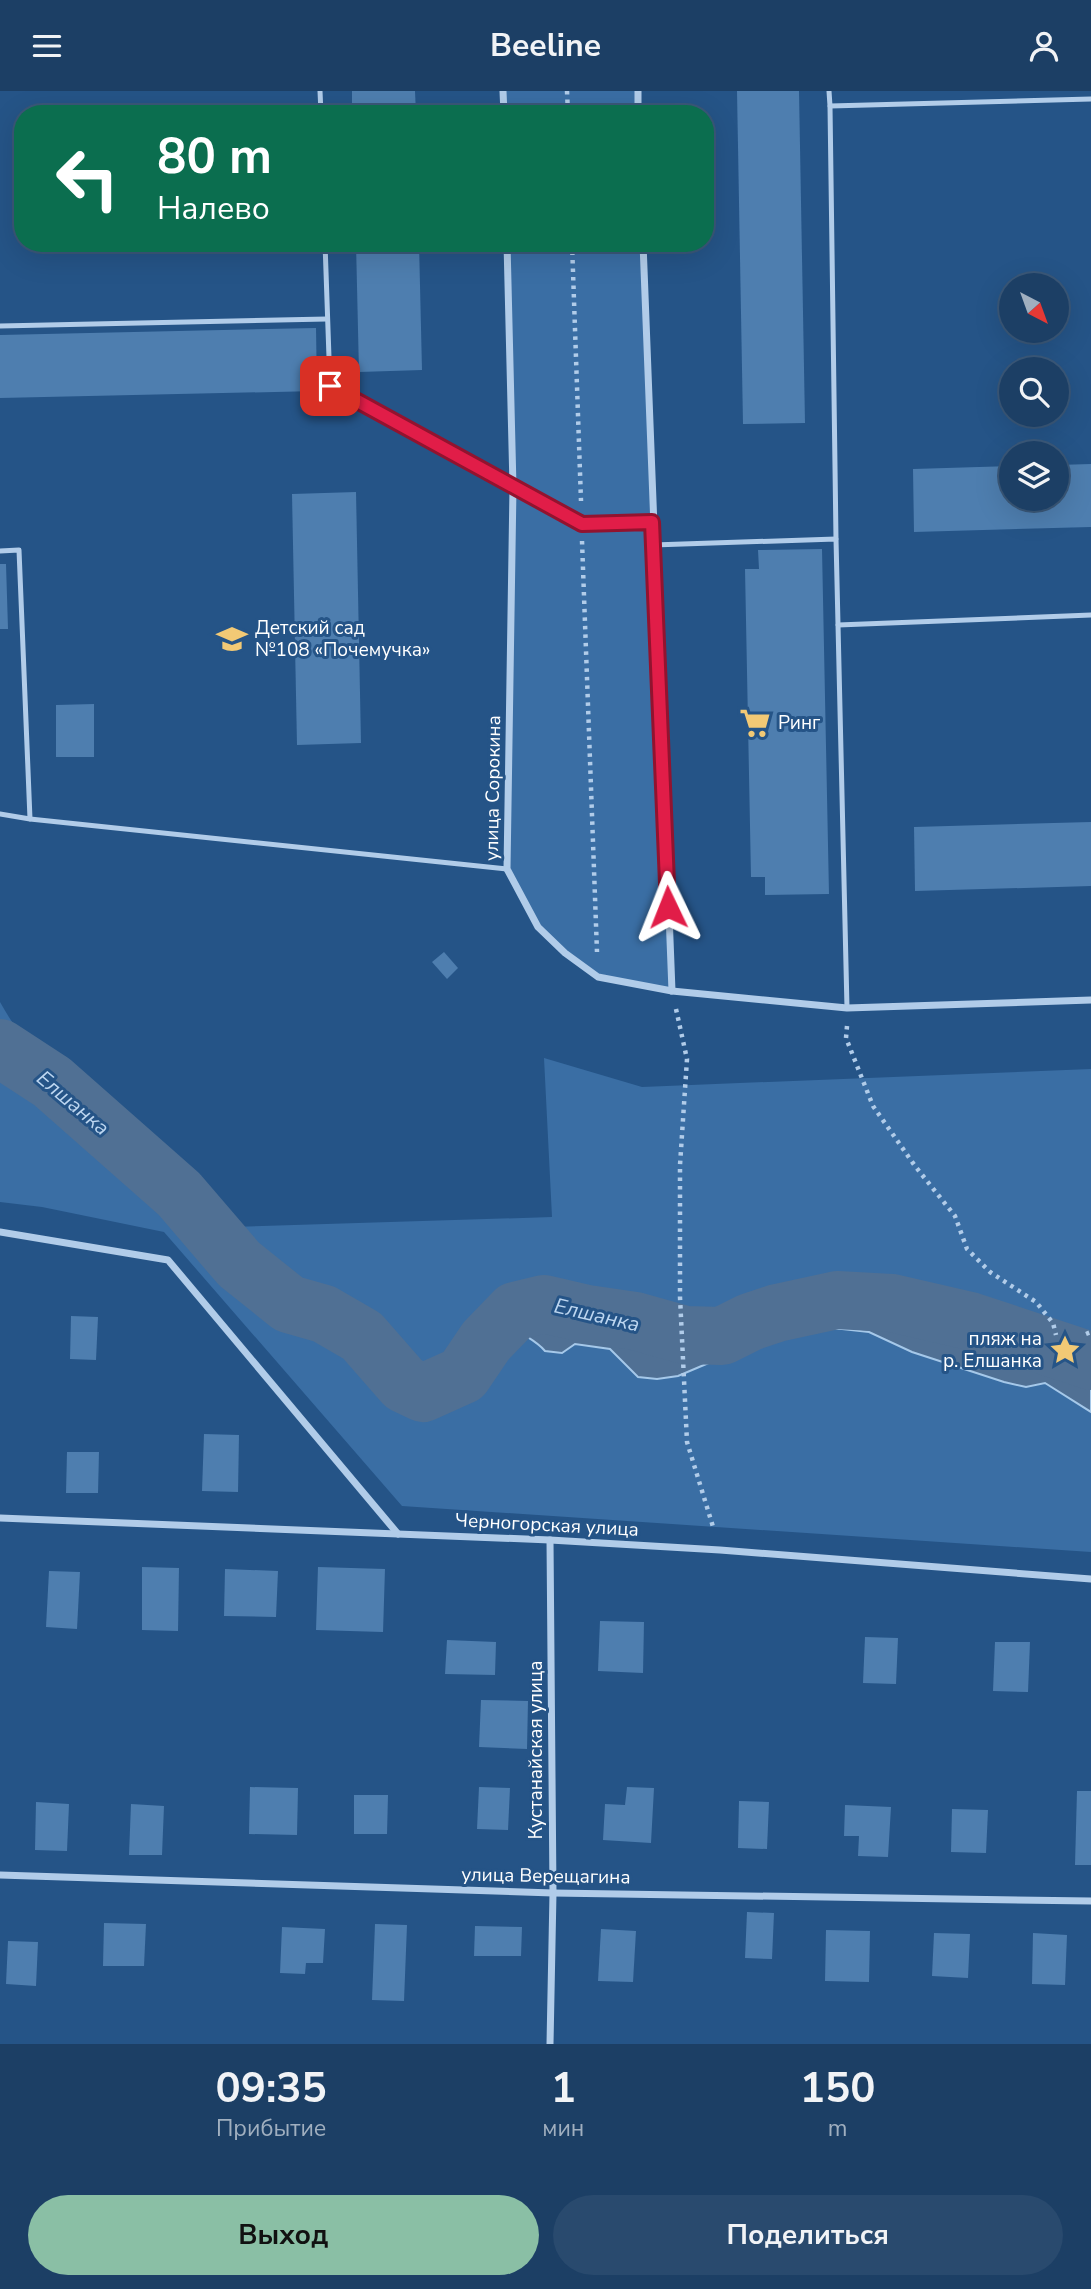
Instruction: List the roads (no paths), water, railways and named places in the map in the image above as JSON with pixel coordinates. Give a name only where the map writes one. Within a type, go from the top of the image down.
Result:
[{"type":"street","name":"улица Сорокина","points":[[507,252],[513,487],[507,869],[538,927],[565,953],[598,977],[672,991],[847,1008],[1091,1000]]},
{"type":"street","points":[[643,252],[672,991]]},
{"type":"street","points":[[513,487],[582,524],[652,522]]},
{"type":"street","points":[[0,1232],[168,1260],[398,1534]]},
{"type":"street","name":"Черногорская улица","points":[[0,1518],[550,1540],[720,1550],[1091,1579]]},
{"type":"street","name":"Кустанайская улица","points":[[550,1540],[553,1893],[550,2044]]},
{"type":"street","name":"улица Верещагина","points":[[0,1875],[553,1893],[1091,1901]]},
{"type":"lane","points":[[829,91],[847,1008]]},
{"type":"lane","points":[[830,106],[1091,99]]},
{"type":"lane","points":[[325,252],[330,386],[513,487]]},
{"type":"lane","points":[[0,326],[327,319]]},
{"type":"lane","points":[[653,545],[836,539]]},
{"type":"lane","points":[[0,551],[19,550],[30,819]]},
{"type":"lane","points":[[838,625],[1091,615]]},
{"type":"lane","points":[[0,814],[507,869]]},
{"type":"water","points":[[544,1304],[601,1311],[622,1310],[646,1330],[705,1328],[739,1311],[785,1305],[877,1306],[904,1311],[925,1321],[937,1322],[950,1316],[994,1324],[1022,1324],[1031,1333],[1041,1358],[1067,1357],[1091,1365],[1091,1412],[1045,1383],[1026,1387],[1004,1382],[912,1352],[869,1332],[842,1329],[790,1327],[746,1335],[733,1348],[711,1362],[678,1376],[657,1379],[638,1377],[610,1349],[575,1344],[562,1353],[545,1351],[512,1326],[518,1314],[530,1313]]},
{"type":"waterway","name":"Елшанка","points":[[0,1048],[52,1082],[179,1194],[239,1264],[289,1304],[324,1314],[362,1336],[404,1384],[423,1393],[463,1375],[486,1341],[515,1311],[544,1304],[635,1321],[685,1335],[722,1336],[750,1322],[777,1313],[837,1300],[892,1303],[970,1321],[1091,1361]]},
{"type":"place","name":"Детский сад №108 «Почемучка»","points":[[232,639]]},
{"type":"place","name":"Ринг","points":[[755,723]]},
{"type":"place","name":"пляж на р. Елшанка","points":[[1065,1350]]}]
